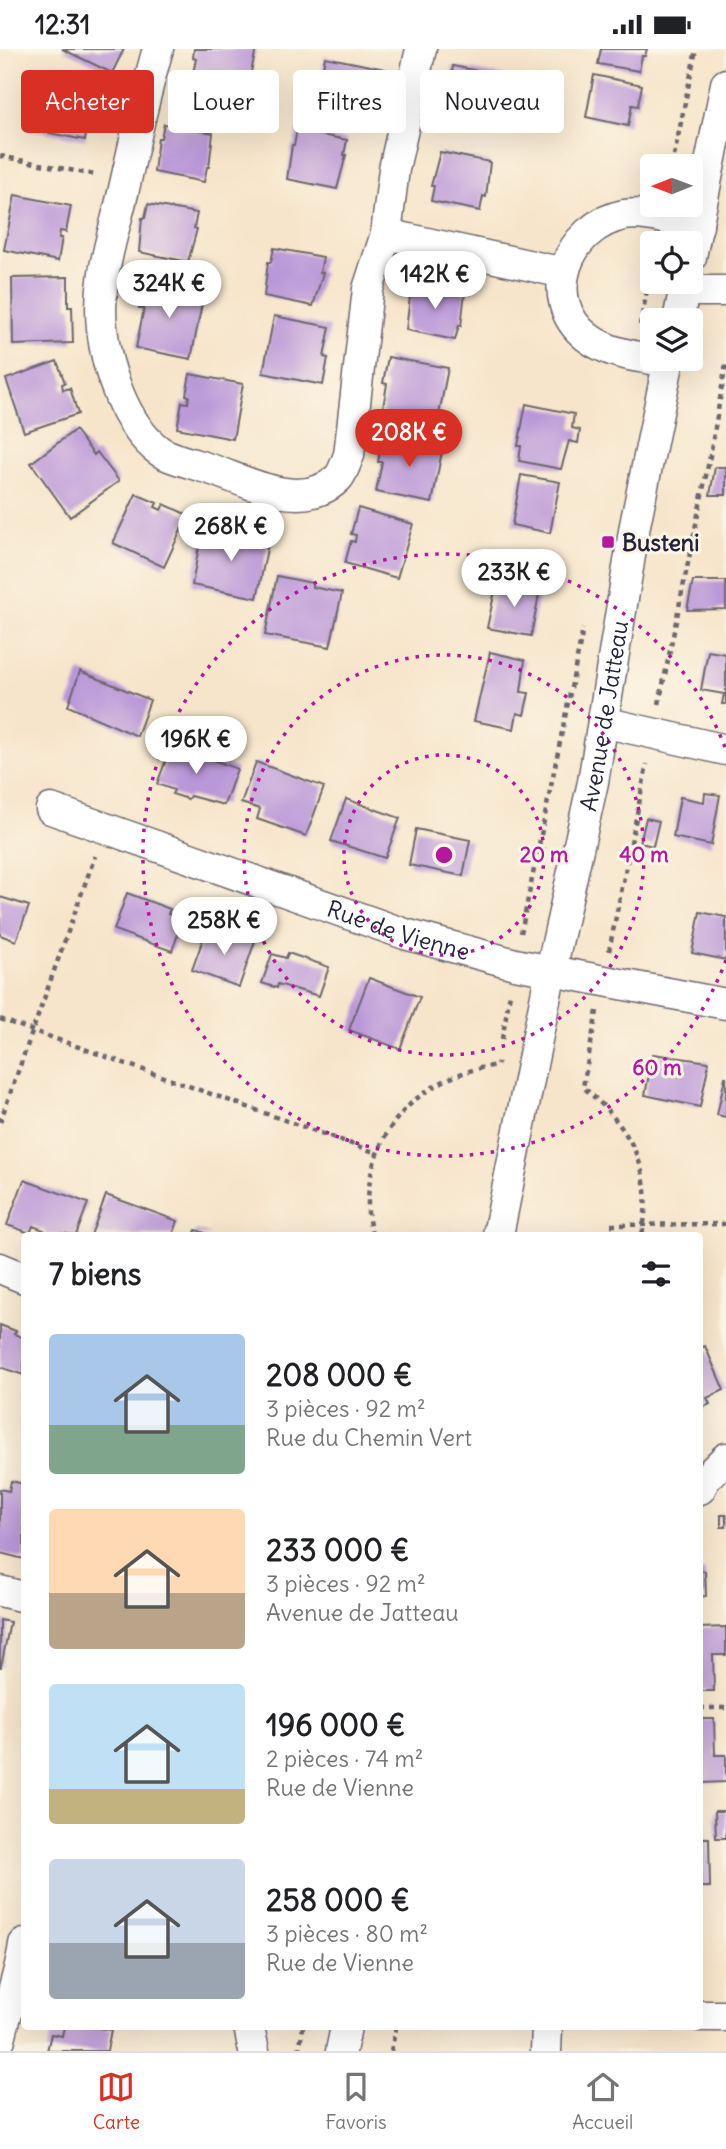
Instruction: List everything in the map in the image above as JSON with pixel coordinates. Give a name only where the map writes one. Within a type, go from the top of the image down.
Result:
[{"type":"street","points":[[158,49],[143,100],[103,271],[102,328],[114,383],[133,422],[159,451],[279,493],[320,490],[339,477],[349,455],[368,289],[386,234],[394,169],[421,49]]},
{"type":"street","points":[[697,231],[726,84]]},
{"type":"street","points":[[640,356],[604,348],[585,336],[571,317],[563,296],[564,273],[571,251],[585,233],[604,221],[626,215],[698,226]]},
{"type":"street","points":[[386,234],[564,273]]},
{"type":"street","points":[[703,288],[726,291]]},
{"type":"street","name":"Avenue de Jatteau","points":[[499,1232],[551,970],[593,782],[635,525],[667,371]]},
{"type":"street","points":[[603,722],[726,750]]},
{"type":"street","name":"Rue de Vienne","points":[[51,809],[405,934],[515,964],[726,1004]]},
{"type":"street","points":[[0,1268],[21,1276]]},
{"type":"street","points":[[703,1483],[726,1458]]},
{"type":"street","points":[[0,1591],[21,1597]]},
{"type":"street","points":[[0,2039],[21,1964]]},
{"type":"street","points":[[703,2016],[726,2016]]},
{"type":"street","points":[[250,2030],[254,2051]]},
{"type":"street","points":[[341,2051],[345,2030]]},
{"type":"street","points":[[546,2051],[547,2030]]},
{"type":"path","points":[[674,154],[696,49]]},
{"type":"path","points":[[0,156],[126,181]]},
{"type":"path","points":[[634,355],[646,294]]},
{"type":"path","points":[[643,1232],[646,1201],[636,1150],[607,1108],[583,1087],[710,456],[726,364]]},
{"type":"path","points":[[502,1040],[583,629]]},
{"type":"path","points":[[0,1122],[105,830]]},
{"type":"path","points":[[0,1019],[377,1153]]},
{"type":"path","points":[[372,1232],[368,1204],[370,1177],[377,1153],[391,1128],[407,1107],[427,1090],[449,1077],[497,1065],[499,1052]]},
{"type":"path","points":[[611,1225],[726,1224]]},
{"type":"path","points":[[703,1708],[726,1708]]},
{"type":"path","points":[[299,2051],[302,2030]]},
{"type":"path","points":[[391,2051],[395,2030]]},
{"type":"building","points":[[62,49],[124,49],[114,70],[106,70]]},
{"type":"building","points":[[194,49],[256,49],[251,70],[194,70],[196,59],[193,58]]},
{"type":"building","points":[[601,49],[647,49],[645,56],[642,56],[639,71],[598,64]]},
{"type":"building","points":[[325,57],[385,69],[385,70],[322,70]]},
{"type":"building","points":[[453,66],[473,70],[452,70]]},
{"type":"building","points":[[594,75],[642,85],[638,106],[632,105],[628,126],[586,117]]},
{"type":"building","points":[[164,124],[168,125],[168,133],[213,133],[209,167],[204,182],[154,172],[158,138],[161,138]]},
{"type":"building","points":[[49,133],[86,133],[85,140]]},
{"type":"building","points":[[296,133],[312,133],[347,140],[337,189],[287,179]]},
{"type":"building","points":[[440,152],[490,162],[486,197],[483,196],[480,211],[431,201],[434,186],[431,186]]},
{"type":"building","points":[[15,195],[71,206],[66,232],[60,231],[59,238],[62,238],[58,261],[4,250]]},
{"type":"building","points":[[148,204],[197,213],[194,228],[197,229],[188,262],[139,252],[142,218],[145,218]]},
{"type":"building","points":[[274,248],[323,257],[320,272],[323,273],[313,306],[264,296],[268,262],[271,262]]},
{"type":"building","points":[[68,277],[68,307],[72,307],[73,343],[13,345],[12,278]]},
{"type":"building","points":[[145,281],[204,293],[191,359],[136,348],[144,308],[139,308]]},
{"type":"building","points":[[415,282],[465,292],[461,326],[459,325],[455,340],[406,330],[410,296],[412,297]]},
{"type":"building","points":[[274,316],[330,327],[324,357],[328,358],[323,385],[263,373]]},
{"type":"building","points":[[388,357],[448,368],[437,425],[382,414],[387,384],[383,383]]},
{"type":"building","points":[[57,361],[65,383],[62,384],[63,390],[70,388],[78,414],[24,432],[6,379]]},
{"type":"building","points":[[190,374],[243,384],[233,439],[177,428],[182,402],[188,403],[189,396],[186,395]]},
{"type":"building","points":[[526,404],[574,414],[572,428],[580,430],[578,443],[569,441],[561,469],[519,461],[521,446],[518,446]]},
{"type":"building","points":[[75,430],[94,455],[97,452],[119,481],[70,517],[31,463]]},
{"type":"building","points":[[383,435],[443,446],[432,503],[376,492],[382,462],[378,462]]},
{"type":"building","points":[[715,467],[726,467],[726,495],[710,495]]},
{"type":"building","points":[[521,475],[560,482],[550,533],[512,525]]},
{"type":"building","points":[[136,494],[157,503],[155,507],[161,510],[164,504],[188,515],[164,567],[113,543]]},
{"type":"building","points":[[358,508],[413,524],[397,578],[345,563],[351,541],[355,542],[356,535],[351,534]]},
{"type":"building","points":[[202,530],[233,536],[233,532],[269,539],[257,598],[192,585]]},
{"type":"building","points":[[277,576],[342,593],[330,647],[265,635]]},
{"type":"building","points":[[497,581],[540,589],[531,636],[487,628]]},
{"type":"building","points":[[693,581],[726,581],[726,609],[687,610]]},
{"type":"building","points":[[708,651],[726,654],[726,704],[722,704],[724,694],[701,690]]},
{"type":"building","points":[[490,652],[525,660],[521,692],[529,693],[524,715],[517,713],[514,729],[474,721]]},
{"type":"building","points":[[80,671],[150,700],[137,736],[68,706]]},
{"type":"building","points":[[172,744],[237,769],[224,805],[172,794],[174,790],[157,784]]},
{"type":"building","points":[[256,762],[324,787],[306,836],[257,819],[260,809],[241,803]]},
{"type":"building","points":[[705,793],[720,795],[711,845],[673,837],[680,797],[704,802]]},
{"type":"building","points":[[346,799],[400,818],[385,858],[331,841]]},
{"type":"building","points":[[646,818],[659,821],[653,846],[640,843]]},
{"type":"building","points":[[416,829],[470,840],[463,876],[409,865]]},
{"type":"building","points":[[127,893],[170,909],[168,914],[183,920],[172,951],[114,930]]},
{"type":"building","points":[[0,897],[29,906],[16,941],[0,935]]},
{"type":"building","points":[[700,912],[726,917],[726,960],[692,953]]},
{"type":"building","points":[[207,928],[226,935],[227,931],[255,941],[239,987],[192,970]]},
{"type":"building","points":[[288,953],[329,967],[319,996],[278,984],[277,988],[262,983],[272,954],[286,958]]},
{"type":"building","points":[[369,978],[420,997],[400,1049],[349,1030]]},
{"type":"building","points":[[653,1054],[709,1062],[700,1107],[645,1095]]},
{"type":"building","points":[[726,1077],[726,1117],[717,1115]]},
{"type":"building","points":[[24,1180],[88,1203],[77,1232],[45,1232],[33,1226],[30,1232],[27,1232],[7,1225]]},
{"type":"building","points":[[106,1195],[178,1221],[174,1232],[92,1232]]},
{"type":"building","points":[[0,1325],[16,1331],[14,1334],[21,1337],[21,1374],[0,1367]]},
{"type":"building","points":[[705,1346],[724,1390],[707,1398],[710,1404],[703,1408]]},
{"type":"building","points":[[11,1481],[21,1483],[21,1558],[0,1553],[0,1489],[9,1491]]},
{"type":"building","points":[[721,1515],[726,1515],[726,1527],[721,1527]]},
{"type":"building","points":[[703,1571],[705,1571],[706,1596],[703,1596]]},
{"type":"building","points":[[0,1620],[10,1622],[1,1667],[0,1667]]},
{"type":"building","points":[[726,1627],[726,1655],[713,1655],[714,1691],[703,1691],[703,1628]]},
{"type":"building","points":[[703,1719],[714,1719],[715,1755],[726,1755],[726,1782],[703,1783]]},
{"type":"building","points":[[715,1811],[726,1811],[726,1838],[716,1838]]},
{"type":"building","points":[[703,1838],[709,1838],[710,1887],[703,1887]]},
{"type":"building","points":[[63,2030],[111,2030],[107,2051],[47,2051],[51,2034],[62,2036]]},
{"type":"place","name":"Busteni","points":[[608,542]]}]
